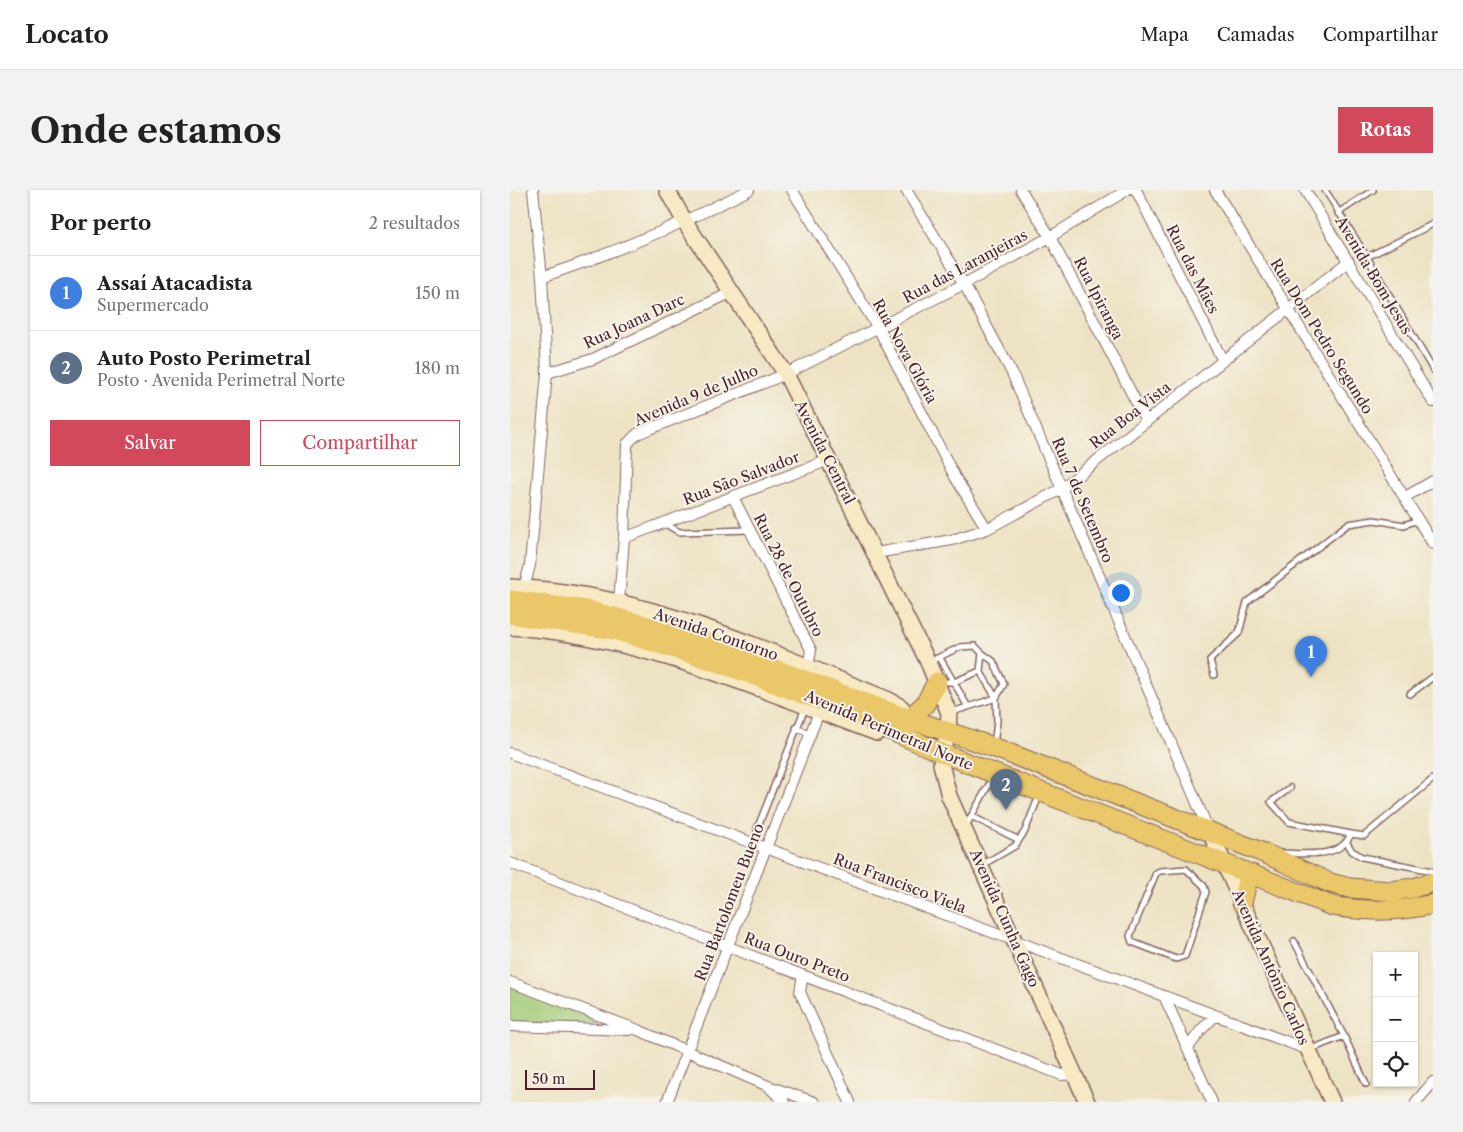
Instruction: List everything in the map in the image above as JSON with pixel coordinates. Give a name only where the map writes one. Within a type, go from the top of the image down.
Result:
[{"type":"highway","points":[[513,606],[540,628]]},
{"type":"highway","name":"Avenida Perimetral Norte","points":[[513,606],[587,610],[690,637],[910,718],[948,722],[993,747],[1264,853],[1330,883],[1350,888],[1392,890],[1413,888],[1433,882]]},
{"type":"highway","name":"Avenida Perimetral Norte","points":[[513,606],[656,641],[830,704],[942,753],[1040,791],[1189,856],[1224,863],[1314,899],[1347,908],[1399,911],[1433,904]]},
{"type":"highway","points":[[910,718],[945,682]]},
{"type":"highway","points":[[1242,903],[1247,882],[1252,874]]},
{"type":"street","name":"Avenida Central","points":[[666,190],[685,222],[786,374],[876,553],[945,682],[948,722]]},
{"type":"street","points":[[542,277],[584,263],[685,222],[749,190]]},
{"type":"street","name":"Rua Nova Glória","points":[[792,190],[878,328],[955,477],[987,529]]},
{"type":"street","name":"Rua 7 de Setembro","points":[[906,190],[964,284],[1012,373],[1210,832]]},
{"type":"street","name":"Rua Ipiranga","points":[[1022,190],[1050,237],[1146,421]]},
{"type":"street","name":"Rua das Laranjeiras","points":[[786,374],[964,284],[1050,237],[1127,190]]},
{"type":"street","name":"Rua das Mães","points":[[1136,190],[1223,361]]},
{"type":"street","name":"Rua Dom Pedro Segundo","points":[[1215,190],[1433,544]]},
{"type":"street","name":"Avenida Bom Jesus","points":[[1305,190],[1433,402]]},
{"type":"street","points":[[513,606],[530,565],[547,373],[535,191]]},
{"type":"street","name":"Rua Boa Vista","points":[[876,553],[952,540],[987,529],[1061,489],[1349,261]]},
{"type":"street","name":"Rua Joana Darc","points":[[547,373],[593,359],[732,292]]},
{"type":"street","name":"Avenida 9 de Julho","points":[[619,602],[624,538],[627,444],[637,434],[786,374]]},
{"type":"street","name":"Rua São Salvador","points":[[624,538],[829,460]]},
{"type":"street","points":[[1405,497],[1433,481]]},
{"type":"street","name":"Rua 28 de Outubro","points":[[733,497],[811,650],[808,667]]},
{"type":"street","name":"Avenida Contorno","points":[[513,606],[619,602],[685,621],[808,667],[889,700],[902,707],[910,718]]},
{"type":"street","points":[[540,628],[638,648],[890,738],[911,739]]},
{"type":"street","name":"Rua Bartolomeu Bueno","points":[[667,1102],[811,734],[812,709]]},
{"type":"street","name":"Avenida Cunha Gago","points":[[948,722],[941,764],[943,778],[968,822],[982,866],[1087,1102]]},
{"type":"street","name":"Rua Francisco Viela","points":[[510,753],[1309,1050]]},
{"type":"street","name":"Avenida Antônio Carlos","points":[[1210,832],[1332,1102]]},
{"type":"street","name":"Rua Ouro Preto","points":[[510,862],[1062,1075],[1075,1074]]},
{"type":"street","points":[[803,975],[800,992],[850,1102]]},
{"type":"street","points":[[510,982],[638,1030],[768,1086],[814,1102]]},
{"type":"street","points":[[1164,996],[1212,1102]]},
{"type":"street","points":[[1188,1048],[1201,1030],[1216,1016]]},
{"type":"street","points":[[510,1026],[638,1030]]},
{"type":"street","points":[[1416,1102],[1433,1082]]},
{"type":"street","points":[[768,1086],[784,1102]]},
{"type":"lane","points":[[1325,190],[1367,257],[1433,370]]},
{"type":"lane","points":[[1338,213],[1374,190]]},
{"type":"lane","points":[[1367,257],[1433,224]]},
{"type":"lane","points":[[1214,675],[1210,660],[1239,633],[1247,602],[1348,524],[1374,520],[1404,525],[1419,520]]},
{"type":"lane","points":[[664,523],[679,532],[750,530]]},
{"type":"lane","points":[[934,660],[960,647],[975,646],[993,661],[1004,684],[996,698],[968,708],[948,722]]},
{"type":"lane","points":[[982,652],[980,671],[996,698],[997,722],[993,747]]},
{"type":"lane","points":[[968,708],[945,682],[980,671]]},
{"type":"lane","points":[[1410,694],[1433,676]]},
{"type":"lane","points":[[757,829],[796,728],[812,709]]},
{"type":"lane","points":[[796,728],[811,734]]},
{"type":"lane","points":[[995,774],[968,822],[1019,840]]},
{"type":"lane","points":[[1290,788],[1272,802],[1289,822],[1364,836],[1433,779]]},
{"type":"lane","points":[[982,866],[1015,846],[1025,831],[1040,791]]},
{"type":"lane","points":[[1264,853],[1332,852],[1347,843],[1351,834]]},
{"type":"lane","points":[[1347,843],[1352,851],[1362,857],[1433,870]]},
{"type":"lane","points":[[1186,869],[1189,856]]},
{"type":"lane","points":[[1186,869],[1204,886],[1206,892],[1185,956],[1176,959],[1132,942],[1130,936],[1156,873],[1186,869]]},
{"type":"lane","points":[[1294,941],[1344,1036],[1366,1084]]},
{"type":"lane","points":[[1309,1050],[1344,1036]]},
{"type":"green space","points":[[510,988],[609,1024],[510,1023]]},
{"type":"place","name":"Assaí Atacadista","points":[[1311,677]]},
{"type":"place","name":"Auto Posto Perimetral","points":[[1006,810]]}]
